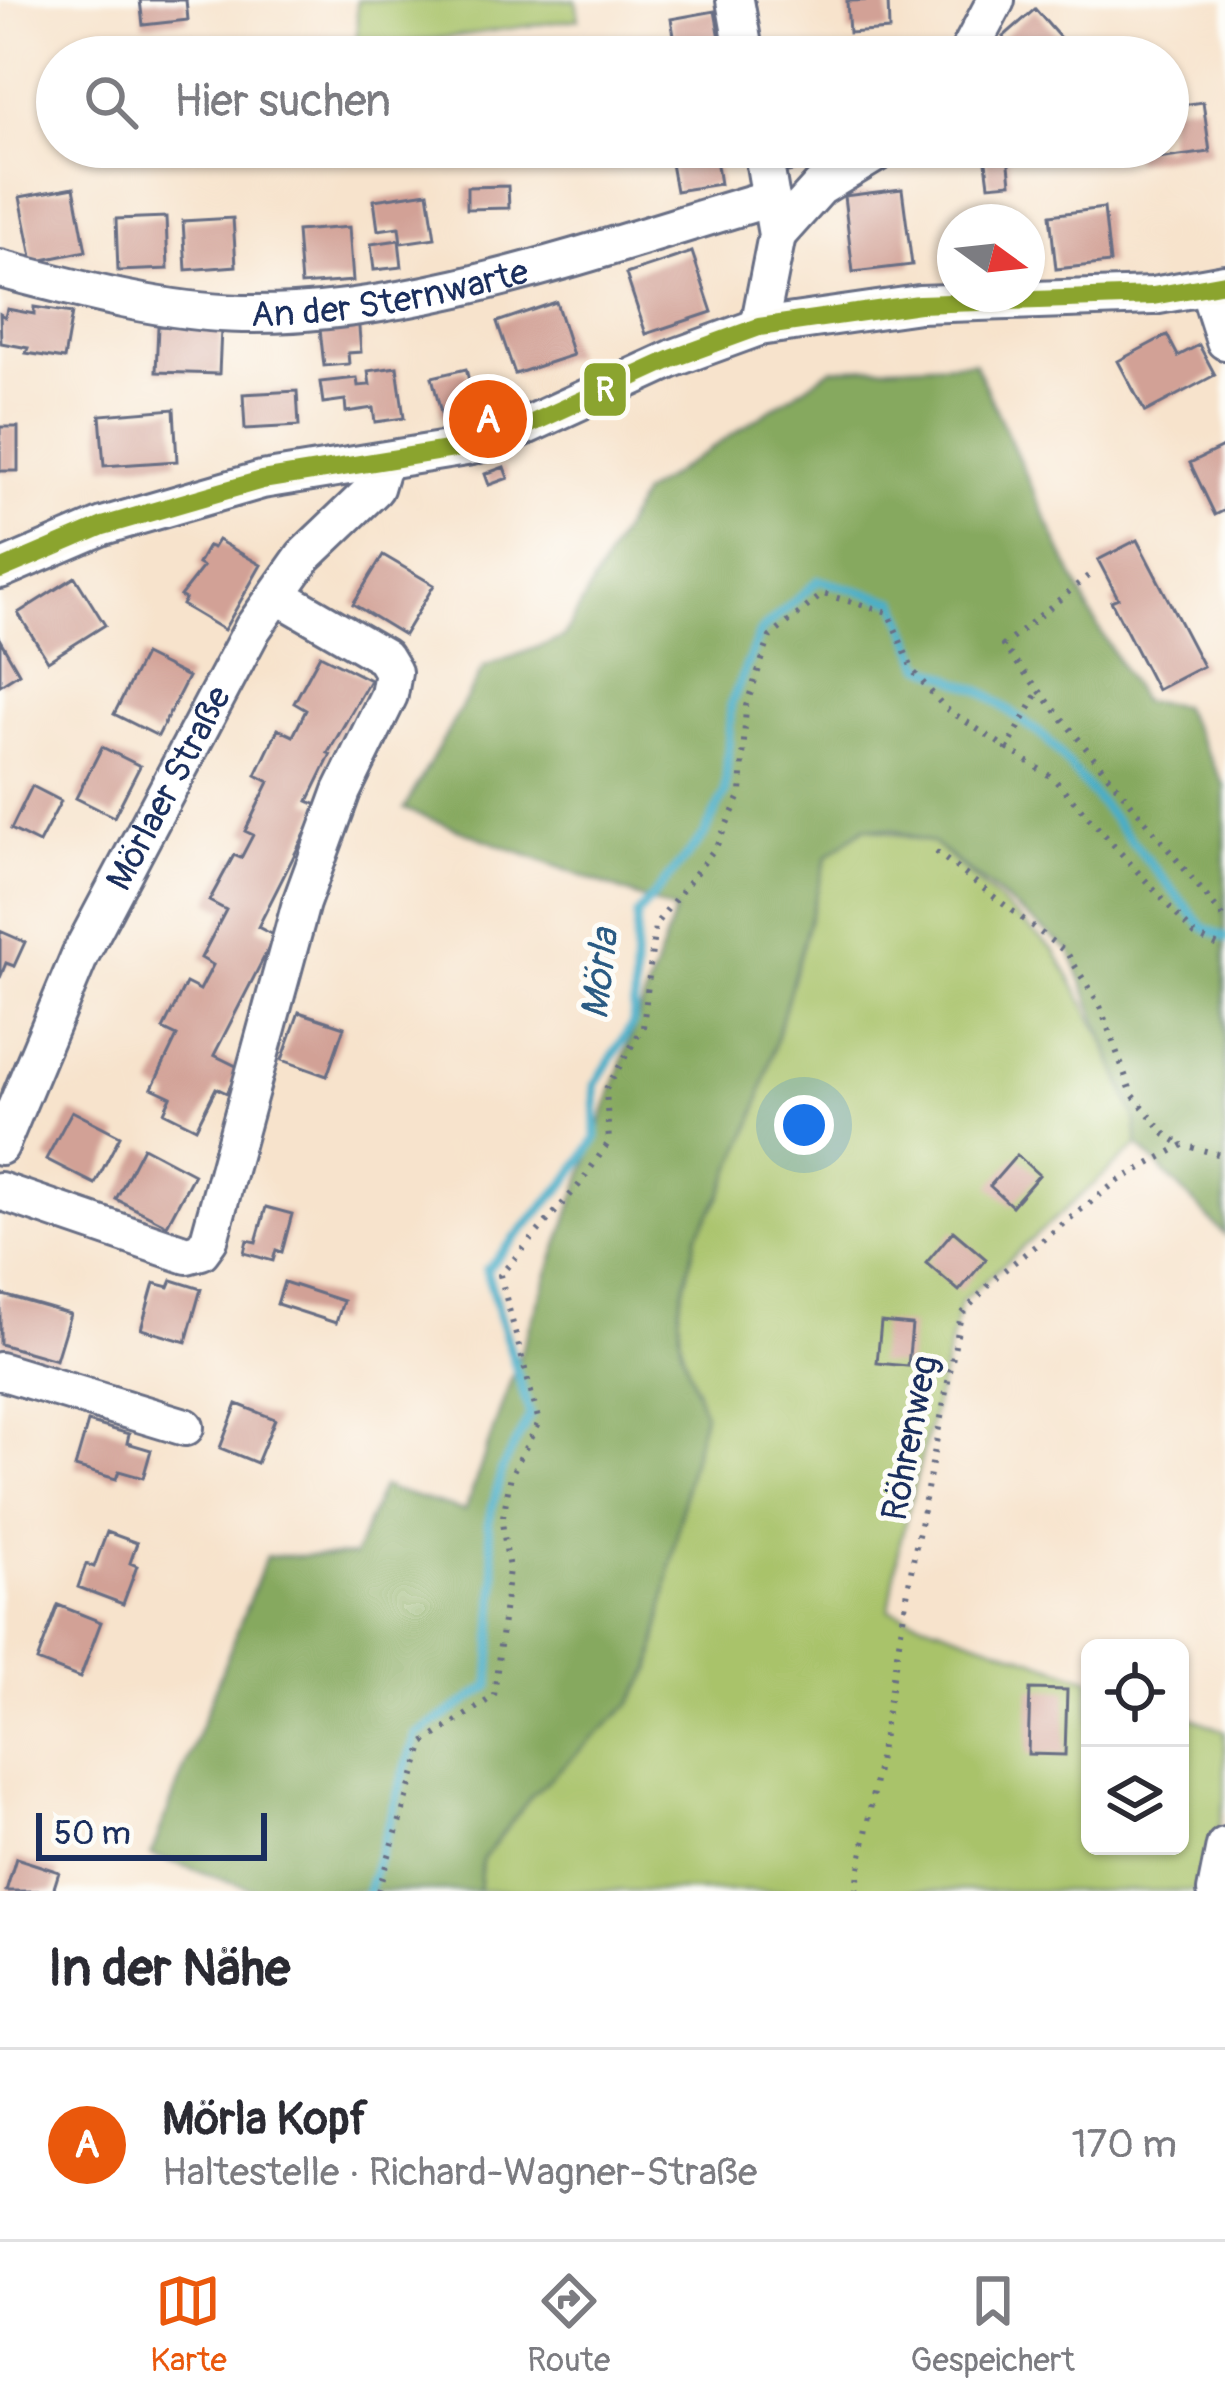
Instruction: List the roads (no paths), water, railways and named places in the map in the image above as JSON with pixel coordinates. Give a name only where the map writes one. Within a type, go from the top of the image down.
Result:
[{"type":"street","points":[[735,0],[741,36]]},
{"type":"street","points":[[977,36],[996,0]]},
{"type":"street","points":[[759,328],[774,216],[766,168]]},
{"type":"street","points":[[774,216],[851,168]]},
{"type":"street","name":"An der Sternwarte","points":[[0,269],[163,308],[243,314],[360,308],[774,216]]},
{"type":"street","points":[[0,570],[103,526],[262,480],[438,454],[502,437],[674,358],[759,328],[919,304],[1093,299],[1217,285],[1225,341]]},
{"type":"street","name":"Mörlaer Straße","points":[[0,1146],[80,956],[254,628],[304,556],[375,488],[383,461]]},
{"type":"street","points":[[0,1191],[187,1255],[201,1251],[209,1240],[301,903],[342,791],[389,695],[393,672],[384,657],[277,595]]},
{"type":"street","points":[[0,1370],[185,1427]]},
{"type":"street","points":[[1216,1891],[1225,1846]]},
{"type":"waterway","name":"Mörla","points":[[368,1891],[416,1735],[490,1686],[496,1579],[488,1524],[502,1469],[530,1415],[486,1270],[568,1180],[596,1139],[595,1085],[633,1023],[637,915],[703,837],[725,793],[731,704],[760,632],[819,580],[896,601],[922,665],[983,692],[1046,738],[1203,927],[1225,937]]},
{"type":"place","name":"Mörla Kopf","points":[[488,419]]}]
